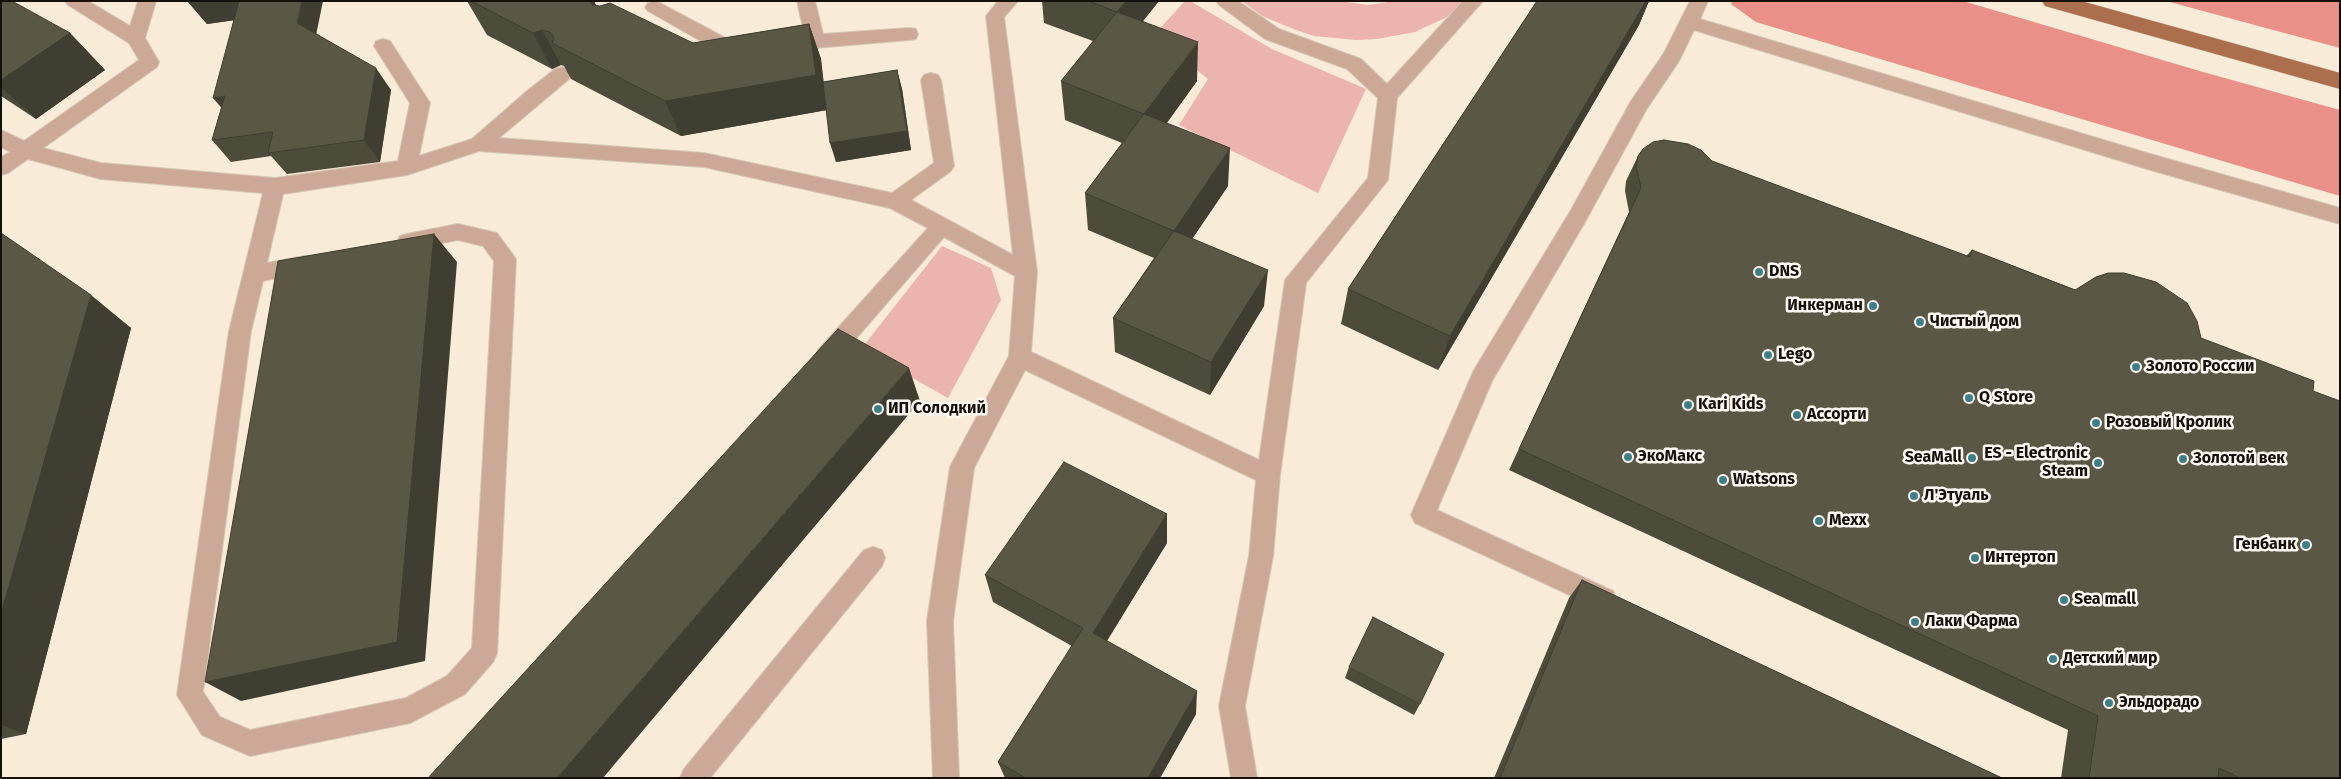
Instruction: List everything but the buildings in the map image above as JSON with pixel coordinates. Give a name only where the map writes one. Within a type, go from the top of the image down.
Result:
[{"type":"main road","points":[[2053,1],[2096,7],[2340,81]]},
{"type":"lane","points":[[1,168],[150,62],[136,38],[74,1]]},
{"type":"lane","points":[[136,38],[146,1]]},
{"type":"lane","points":[[806,1],[815,40]]},
{"type":"lane","points":[[946,778],[940,621],[962,467],[1020,357],[1026,272],[995,16],[1009,1]]},
{"type":"lane","points":[[1225,1],[1272,34],[1354,64],[1388,96]]},
{"type":"lane","points":[[1244,778],[1232,706],[1262,556],[1268,475],[1296,280],[1378,180],[1388,96],[1474,1]]},
{"type":"lane","points":[[1621,607],[1423,515],[1482,377],[1578,216],[1638,106],[1672,56],[1699,1]]},
{"type":"lane","points":[[646,9],[742,55],[815,40],[909,34]]},
{"type":"lane","points":[[1690,22],[2147,160],[2340,216]]},
{"type":"lane","points":[[383,46],[420,103],[407,167]]},
{"type":"lane","points":[[479,144],[562,74]]},
{"type":"lane","points":[[896,201],[944,166],[931,80]]},
{"type":"lane","points":[[1,137],[24,151],[101,171],[275,186],[286,186],[407,167],[479,144],[704,160],[896,201],[1026,272]]},
{"type":"lane","points":[[275,186],[240,331],[190,695],[211,726],[250,743],[410,710],[456,685],[484,653],[505,259],[490,239],[458,232],[390,246]]},
{"type":"lane","points":[[810,375],[942,226]]},
{"type":"lane","points":[[254,274],[322,260]]},
{"type":"lane","points":[[1020,357],[1268,475]]},
{"type":"lane","points":[[693,778],[872,558]]},
{"type":"shaded area","points":[[1185,1],[1190,1],[1272,49],[1366,89],[1318,193],[1179,125],[1208,79],[1153,36]]},
{"type":"shaded area","points":[[1242,1],[1339,1],[1369,5],[1393,1],[1464,1],[1445,18],[1415,32],[1377,39],[1356,40],[1314,36],[1296,30],[1262,16]]},
{"type":"shaded area","points":[[1732,1],[1963,1],[2203,72],[2340,110],[2340,196],[1756,22],[1731,4]]},
{"type":"shaded area","points":[[2166,1],[2340,1],[2340,48]]},
{"type":"shaded area","points":[[942,246],[991,268],[1001,300],[948,398],[861,349]]},
{"type":"place","name":"DNS","points":[[1759,272]]},
{"type":"place","name":"Инкерман","points":[[1873,306]]},
{"type":"place","name":"Чистый дом","points":[[1920,322]]},
{"type":"place","name":"Lego","points":[[1768,355]]},
{"type":"place","name":"Золото России","points":[[2136,367]]},
{"type":"place","name":"Q Store","points":[[1969,398]]},
{"type":"place","name":"Kari Kids","points":[[1688,405]]},
{"type":"place","name":"ИП Солодкий","points":[[878,409]]},
{"type":"place","name":"Ассорти","points":[[1797,415]]},
{"type":"place","name":"Розовый Кролик","points":[[2096,423]]},
{"type":"place","name":"ЭкоМакс","points":[[1628,457]]},
{"type":"place","name":"SeaMall","points":[[1972,458]]},
{"type":"place","name":"Золотой век","points":[[2183,459]]},
{"type":"place","name":"ES - Electronic Steam","points":[[2098,463]]},
{"type":"place","name":"Watsons","points":[[1723,480]]},
{"type":"place","name":"Л'Этуаль","points":[[1914,496]]},
{"type":"place","name":"Mexx","points":[[1819,521]]},
{"type":"place","name":"Генбанк","points":[[2306,545]]},
{"type":"place","name":"Интертоп","points":[[1975,558]]},
{"type":"place","name":"Sea mall","points":[[2064,600]]},
{"type":"place","name":"Лаки Фарма","points":[[1915,622]]},
{"type":"place","name":"Детский мир","points":[[2053,659]]},
{"type":"place","name":"Эльдорадо","points":[[2109,703]]}]
